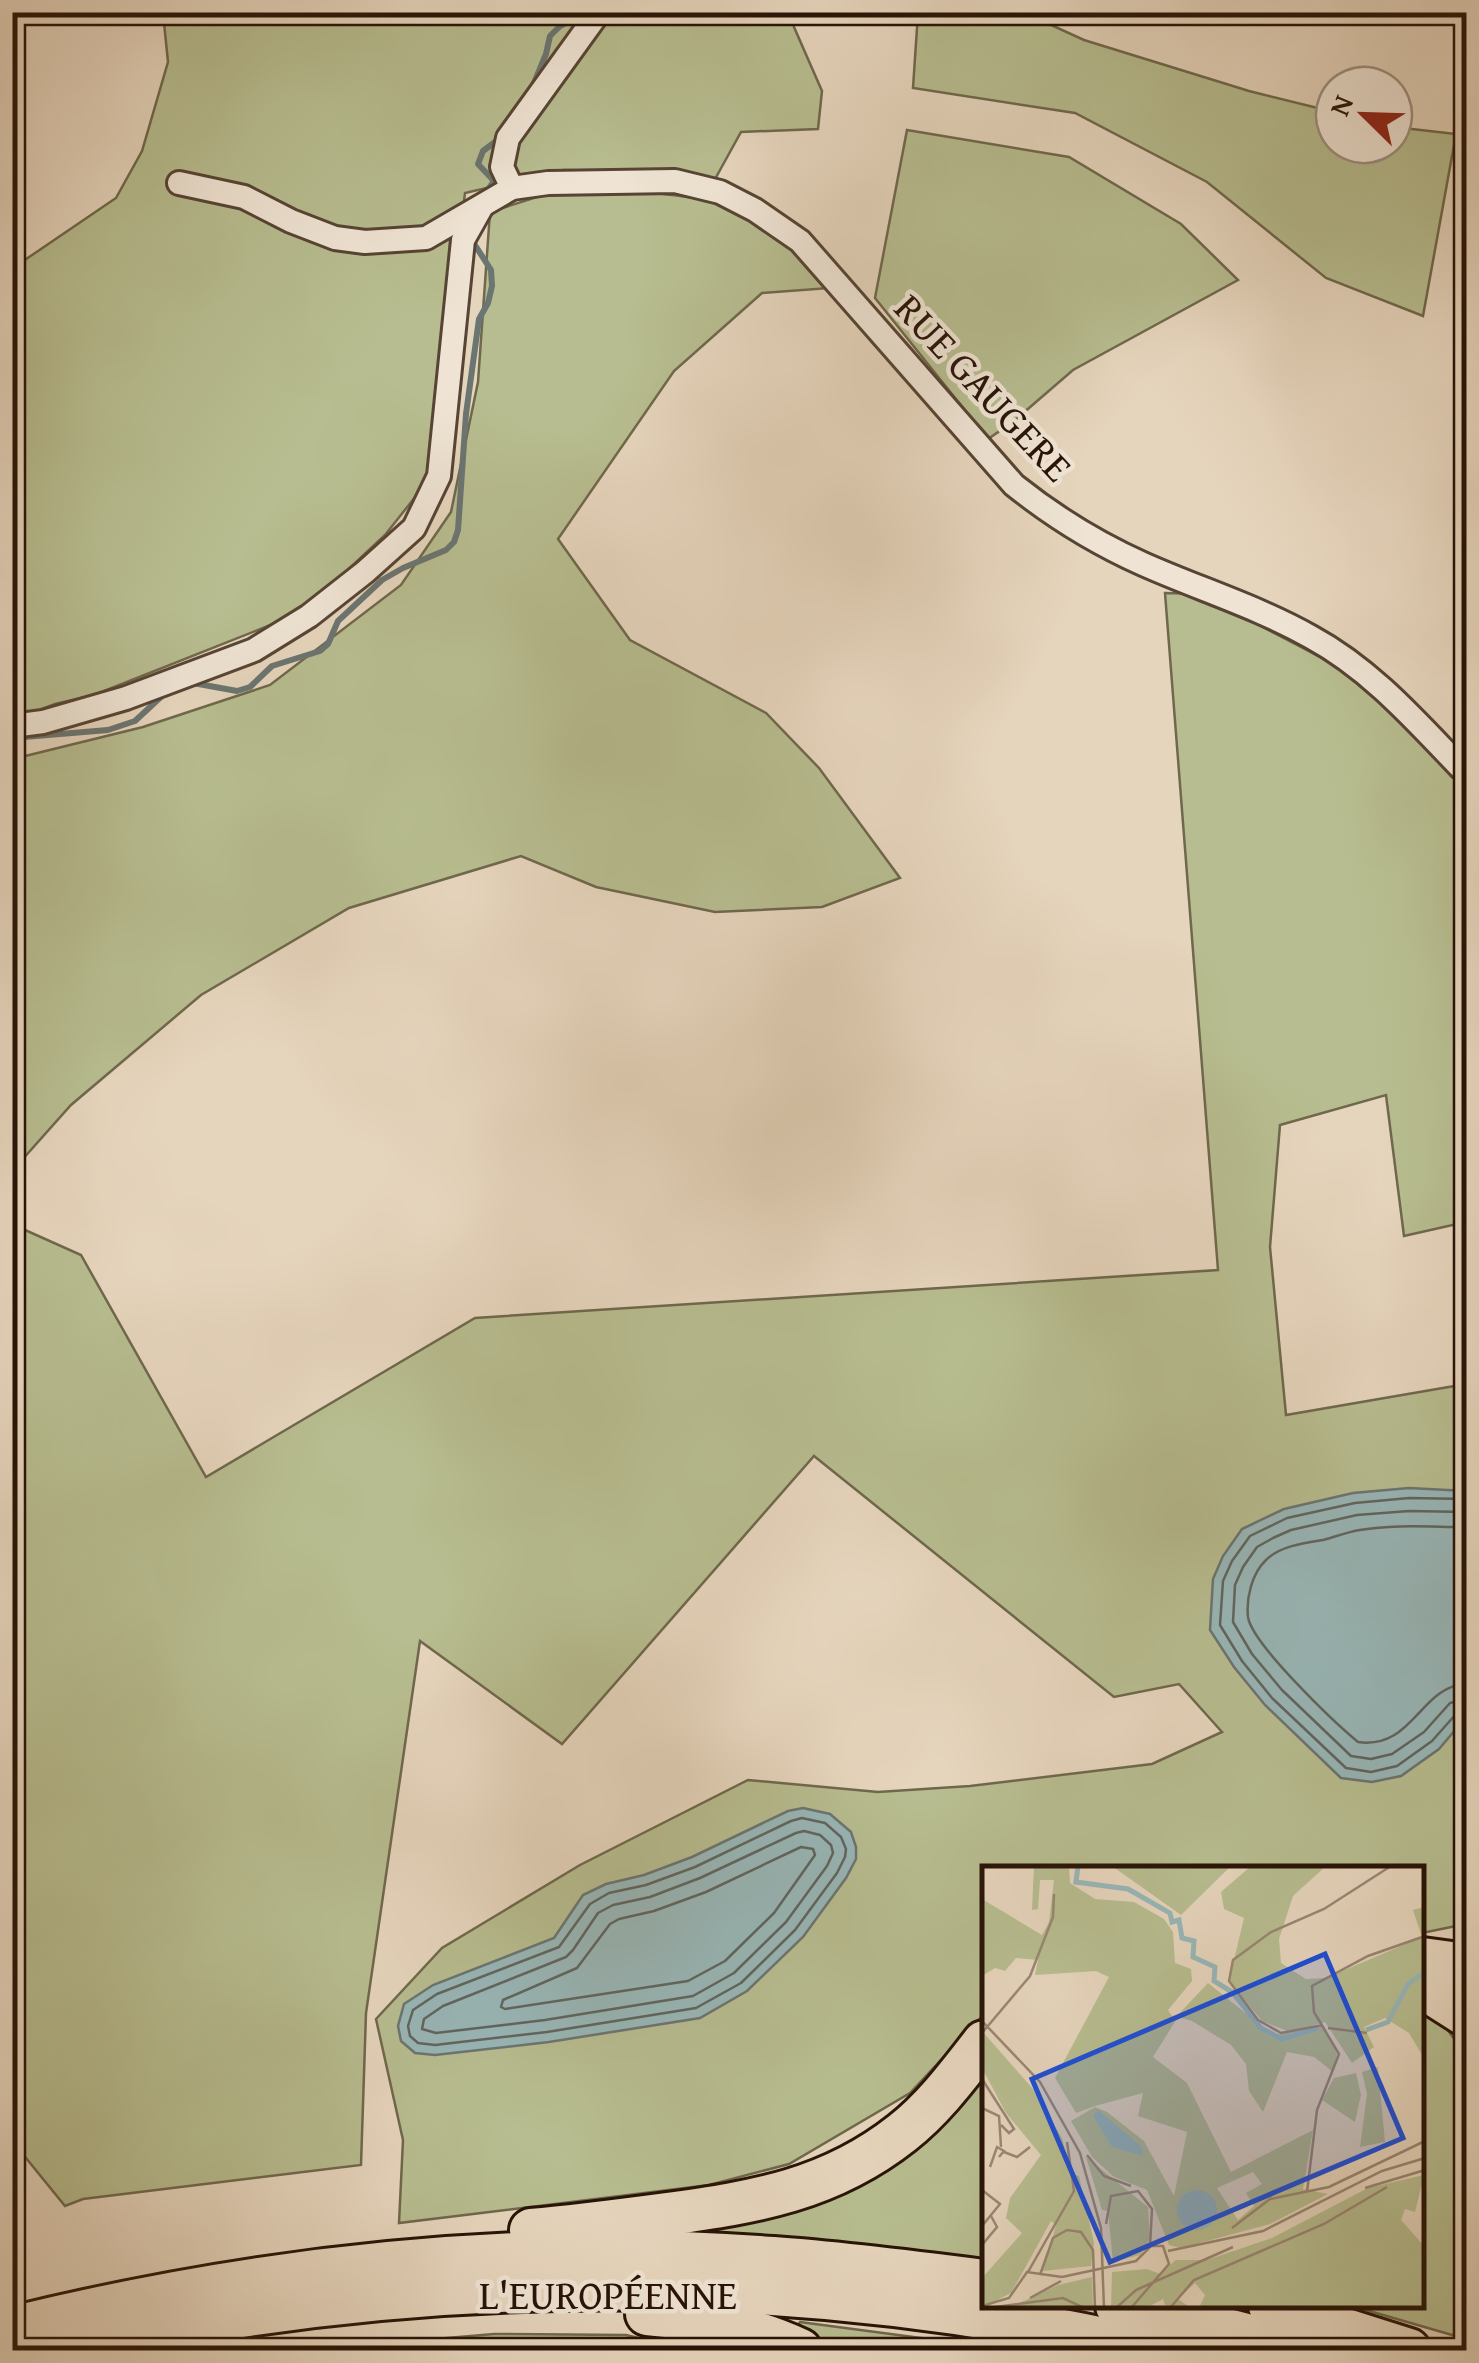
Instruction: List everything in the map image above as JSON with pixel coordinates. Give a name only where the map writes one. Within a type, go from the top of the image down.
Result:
[{"type":"highway","points":[[1424,1959],[1466,1965]]},
{"type":"highway","points":[[1424,1988],[1466,2015]]},
{"type":"highway","points":[[171,2292],[339,2252],[576,2226],[732,2205],[788,2193],[855,2164],[902,2132],[944,2093],[982,2045]]},
{"type":"highway","name":"L'EUROPÉENNE","points":[[12,2328],[171,2292],[261,2278],[390,2263],[562,2254],[773,2258],[982,2282]]},
{"type":"highway","name":"L'EUROPÉENNE","points":[[62,2350],[296,2309],[528,2290],[778,2294],[902,2306],[1154,2350]]},
{"type":"highway","points":[[1126,2308],[1304,2350]]},
{"type":"highway","points":[[1276,2308],[1409,2350]]},
{"type":"highway","points":[[207,2322],[471,2310],[605,2311],[732,2326],[800,2350]]},
{"type":"street","points":[[512,188],[502,167],[508,138],[599,12]]},
{"type":"street","name":"RUE GAUGERE","points":[[179,183],[244,198],[335,238],[365,242],[426,238],[512,188],[548,183],[675,181],[720,192],[800,241],[1014,485],[1101,544],[1272,618],[1345,658],[1402,706],[1466,771]]},
{"type":"street","points":[[12,726],[42,722],[126,698],[254,650],[309,616],[414,528],[439,476],[464,240],[481,208]]},
{"type":"green space","points":[[163,13],[791,13],[822,91],[818,129],[741,132],[714,181],[647,172],[564,170],[465,193],[431,464],[416,496],[385,535],[322,594],[273,624],[94,695],[13,720],[13,268],[116,198],[142,151],[168,62]]},
{"type":"green space","points":[[918,13],[1025,13],[1084,40],[1314,107],[1314,165],[1414,165],[1414,129],[1456,134],[1423,316],[1326,278],[1207,182],[1075,113],[913,88]]},
{"type":"green space","points":[[907,130],[1069,157],[1181,224],[1238,280],[1073,370],[988,439],[875,298]]},
{"type":"green space","points":[[651,192],[712,202],[751,218],[795,250],[830,288],[762,293],[674,371],[558,539],[630,640],[766,713],[819,768],[900,878],[822,907],[715,912],[596,887],[521,856],[349,908],[201,995],[71,1105],[13,1170],[13,759],[143,727],[270,685],[401,585],[451,512],[478,382],[490,212],[543,195]]},
{"type":"green space","points":[[1165,593],[1200,594],[1322,658],[1385,698],[1452,777],[1466,786],[1466,1222],[1404,1236],[1386,1095],[1280,1125],[1270,1247],[1286,1415],[1466,1384],[1466,1924],[1424,1933],[1424,1866],[982,1866],[982,2016],[910,2093],[789,2164],[709,2185],[399,2223],[403,2140],[376,2019],[442,1948],[580,1865],[748,1780],[878,1792],[970,1786],[1152,1764],[1222,1732],[1179,1684],[1114,1697],[814,1456],[562,1744],[420,1641],[366,2013],[361,2165],[83,2199],[65,2206],[13,2142],[13,1205],[25,1230],[81,1255],[206,1477],[475,1318],[1218,1270]]},
{"type":"green space","points":[[1424,2014],[1441,2021],[1466,2055],[1466,2339],[1359,2308],[1424,2308]]},
{"type":"green space","points":[[982,2072],[982,2259],[697,2231],[695,2223],[800,2203]]},
{"type":"green space","points":[[800,2322],[989,2347],[1007,2350],[782,2350]]},
{"type":"green space","points":[[494,2334],[626,2335],[691,2350],[305,2350]]},
{"type":"water","points":[[1409,1488],[1466,1491],[1466,1717],[1439,1749],[1401,1776],[1372,1782],[1341,1778],[1265,1705],[1210,1630],[1213,1579],[1242,1529],[1284,1509],[1353,1493]]},
{"type":"water","points":[[803,1808],[830,1814],[851,1832],[856,1859],[803,1937],[747,1991],[700,2018],[549,2042],[435,2055],[415,2053],[401,2041],[398,2026],[404,2004],[433,1985],[554,1938],[583,1895],[692,1857],[788,1811]]},
{"type":"waterway","points":[[532,88],[550,36],[586,12]]},
{"type":"waterway","points":[[485,194],[494,181],[478,164],[483,151],[499,139]]},
{"type":"waterway","points":[[193,683],[237,691],[250,687],[272,666],[320,651],[328,644],[338,621],[382,580],[446,550],[454,542],[479,319],[492,286],[491,270],[473,237]]},
{"type":"waterway","points":[[12,738],[108,730],[135,721],[163,695]]}]
